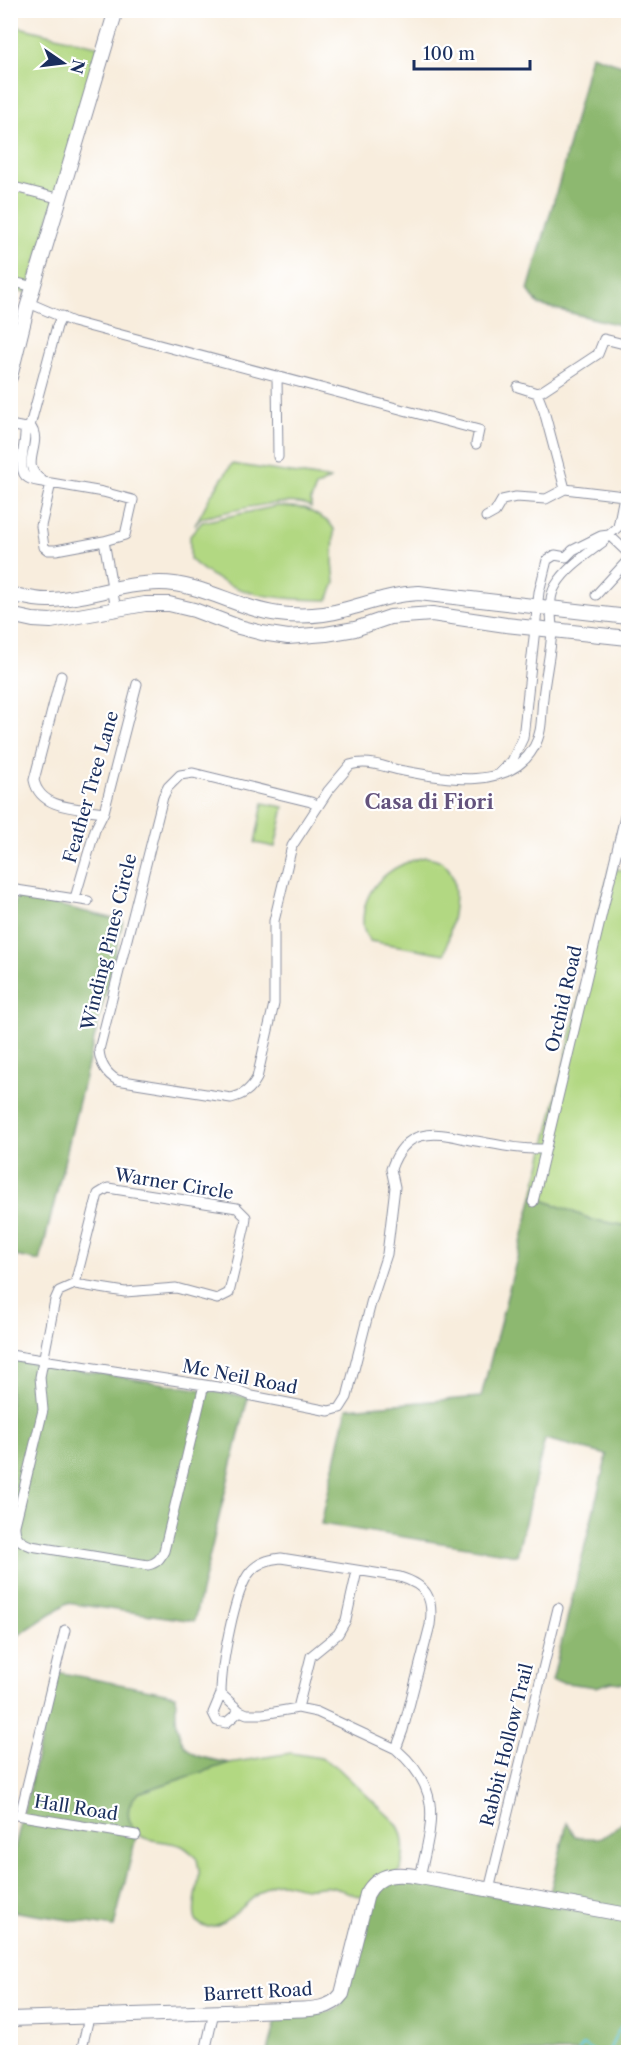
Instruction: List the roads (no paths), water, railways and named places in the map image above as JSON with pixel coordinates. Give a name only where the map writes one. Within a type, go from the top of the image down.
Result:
[{"type":"street","points":[[10,377],[29,303],[116,10]]},
{"type":"street","points":[[10,186],[61,199]]},
{"type":"street","points":[[10,281],[34,287]]},
{"type":"street","points":[[29,303],[73,322],[479,430],[476,444]]},
{"type":"street","points":[[48,482],[41,526],[44,547],[48,550],[104,541],[125,535],[133,500],[103,492],[48,482],[31,480],[22,472],[27,427],[62,316]]},
{"type":"street","points":[[537,393],[598,354],[604,339],[628,345]]},
{"type":"street","points":[[277,376],[278,457]]},
{"type":"street","points":[[518,387],[537,393]]},
{"type":"street","points":[[537,393],[544,411],[564,489]]},
{"type":"street","points":[[10,425],[27,427]]},
{"type":"street","points":[[486,517],[495,512],[502,500],[516,497],[546,499],[564,489],[626,496],[618,527],[603,542],[569,568],[554,587],[535,628],[523,738],[512,761],[492,777]]},
{"type":"street","points":[[545,607],[539,592],[547,560],[555,555],[566,557],[573,550],[601,536],[608,536],[628,553]]},
{"type":"street","points":[[104,541],[116,610]]},
{"type":"street","points":[[596,595],[628,560]]},
{"type":"street","points":[[10,594],[49,600],[139,584],[175,584],[201,590],[250,608],[280,614],[324,613],[348,609],[385,597],[429,594],[628,617]]},
{"type":"street","points":[[426,614],[429,594]]},
{"type":"street","points":[[10,615],[51,621],[145,604],[169,604],[194,610],[246,629],[288,636],[326,634],[390,618],[426,614],[628,638]]},
{"type":"street","name":"Winding Pines Circle","points":[[318,806],[311,802],[193,773],[180,775],[168,787],[154,830],[99,1050],[100,1059],[111,1076],[117,1080],[231,1098],[245,1093],[252,1087],[257,1078],[273,1014],[275,912],[292,846],[318,806],[350,765],[370,762],[401,771],[440,777],[478,778],[492,777],[513,770],[529,755],[538,740],[542,722],[552,630],[545,607]]},
{"type":"street","points":[[61,676],[34,780],[36,789],[40,796],[48,802],[104,812]]},
{"type":"street","name":"Feather Tree Lane","points":[[75,898],[95,830],[104,812],[137,684]]},
{"type":"street","name":"Orchid Road","points":[[533,1202],[628,804]]},
{"type":"street","points":[[10,888],[88,902]]},
{"type":"street","name":"Mc Neil Road","points":[[10,1354],[237,1390],[252,1396],[329,1411],[340,1408],[347,1398],[385,1263],[393,1212],[395,1187],[391,1169],[394,1159],[409,1142],[419,1136],[431,1134],[455,1136],[511,1148],[545,1149]]},
{"type":"street","name":"Warner Circle","points":[[108,1188],[237,1209],[246,1217],[229,1293],[217,1299],[176,1288],[125,1293],[75,1284],[98,1194],[108,1188]]},
{"type":"street","points":[[75,1284],[58,1291],[40,1385],[43,1410],[15,1525],[14,1533],[19,1540],[31,1546],[148,1565],[154,1564],[164,1551],[204,1385]]},
{"type":"street","points":[[240,1711],[226,1723],[218,1721],[213,1713],[221,1694],[223,1661],[234,1615],[245,1579],[252,1570],[266,1562],[280,1558],[400,1577],[423,1588],[429,1597],[432,1612],[403,1730],[396,1749]]},
{"type":"street","points":[[298,1708],[311,1656],[338,1634],[346,1620],[357,1570]]},
{"type":"street","name":"Rabbit Hollow Trail","points":[[489,1890],[558,1608]]},
{"type":"street","points":[[15,1815],[64,1630]]},
{"type":"street","points":[[221,1694],[240,1711],[263,1714],[298,1708],[326,1715],[396,1749],[418,1772],[429,1796],[432,1822],[420,1877]]},
{"type":"street","name":"Hall Road","points":[[15,1815],[136,1835]]},
{"type":"street","name":"Barrett Road","points":[[10,2019],[327,2007],[337,2001],[342,1994],[363,1907],[371,1886],[387,1875],[420,1877],[628,1915]]},
{"type":"street","points":[[205,2052],[214,2012]]},
{"type":"street","points":[[81,2052],[89,2017]]},
{"type":"waterway","points":[[626,1942],[628,1949]]},
{"type":"waterway","points":[[608,2052],[628,2016]]},
{"type":"waterway","points":[[578,2052],[584,2045],[595,2052]]},
{"type":"district","name":"Casa di Fiori","points":[[429,802]]}]
